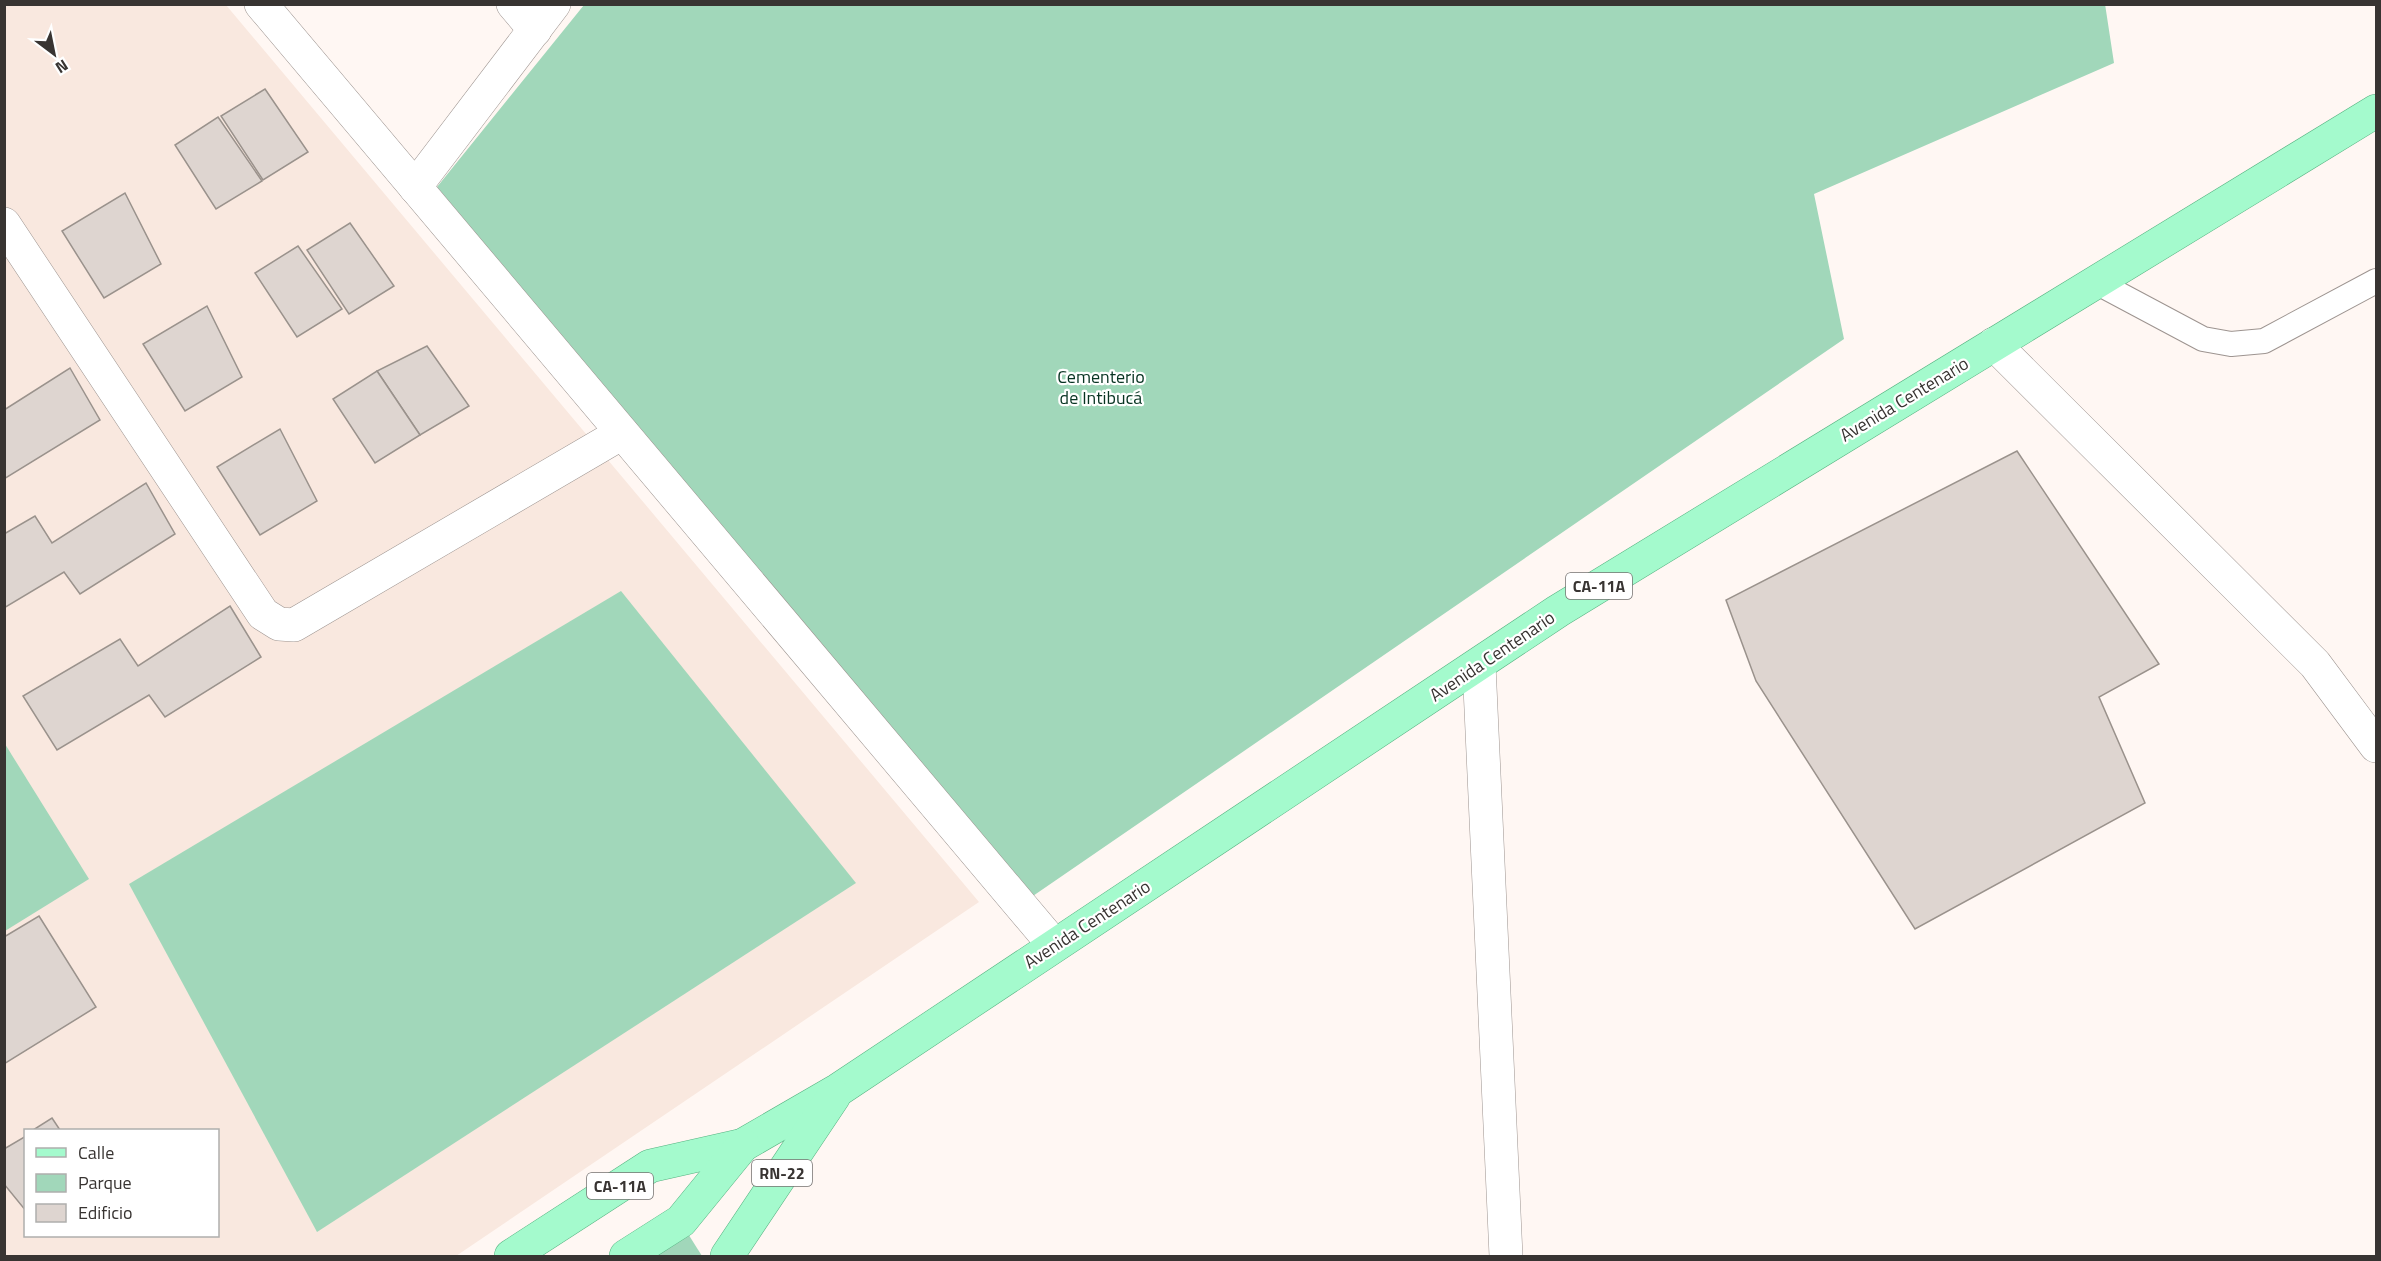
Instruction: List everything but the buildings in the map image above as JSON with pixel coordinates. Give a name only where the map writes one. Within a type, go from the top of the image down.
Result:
[{"type":"main road","name":"Avenida Centenario","points":[[511,1257],[650,1166],[743,1145],[838,1090],[1568,605],[2376,111]]},
{"type":"main road","name":"RN-22","points":[[727,1257],[838,1090]]},
{"type":"main road","name":"Avenida Centenario","points":[[626,1257],[681,1221],[743,1145]]},
{"type":"street","points":[[261,4],[1054,945]]},
{"type":"street","points":[[513,4],[535,30]]},
{"type":"street","points":[[415,187],[554,4]]},
{"type":"street","points":[[4,224],[263,614],[279,624],[294,625],[622,433]]},
{"type":"street","points":[[1994,344],[2314,664],[2376,746]]},
{"type":"street","points":[[1479,665],[1506,1257]]},
{"type":"lane","points":[[2096,282],[2203,339],[2231,344],[2264,341],[2376,281]]},
{"type":"shaded area","points":[[5,5],[226,5],[979,902],[456,1256],[5,1256]]},
{"type":"green space","name":"Cementerio de Intibucá","points":[[2105,4],[2114,63],[1814,194],[1844,339],[1030,898],[437,187],[584,5]]},
{"type":"green space","points":[[621,591],[856,883],[317,1232],[129,884]]},
{"type":"green space","points":[[5,744],[89,879],[4,931]]},
{"type":"green space","points":[[685,1229],[702,1256],[642,1256]]}]
